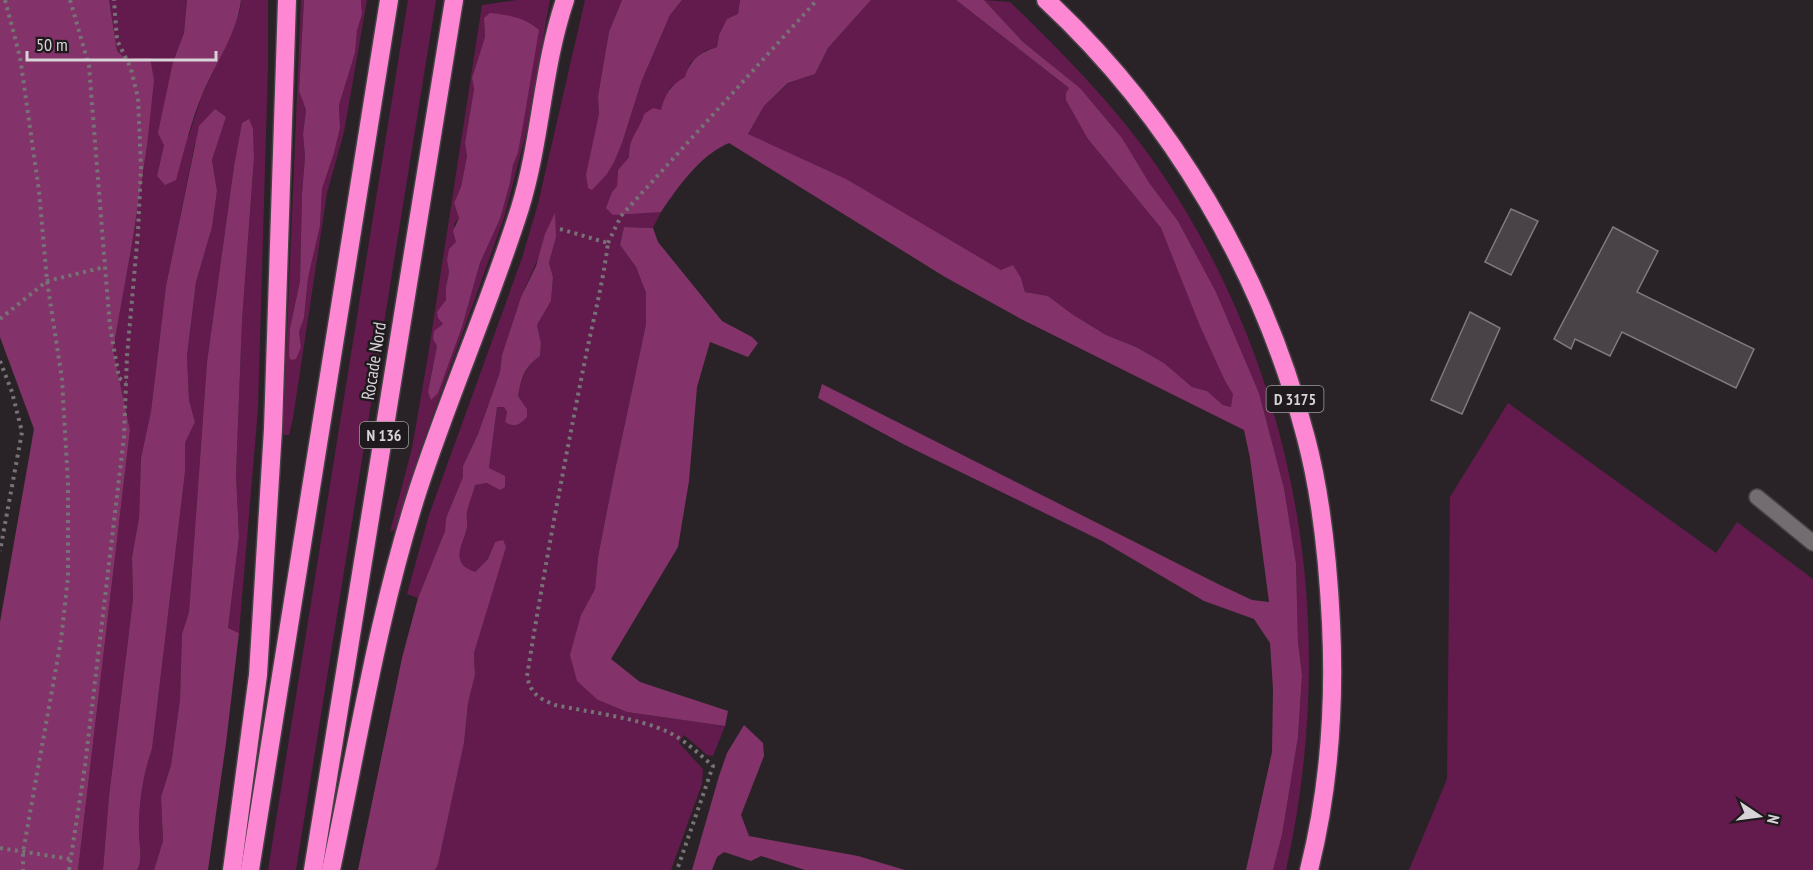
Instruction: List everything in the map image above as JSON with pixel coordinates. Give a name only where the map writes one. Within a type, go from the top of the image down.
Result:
[{"type":"highway","points":[[231,870],[258,675],[273,429],[287,0]]},
{"type":"highway","points":[[250,870],[389,0]]},
{"type":"highway","name":"Rocade Nord","points":[[313,870],[454,0]]},
{"type":"highway","points":[[331,870],[368,686],[395,573],[418,491],[520,208],[533,155],[548,61],[565,0]]},
{"type":"highway","name":"D 3175","points":[[1046,0],[1098,52],[1129,88],[1191,173],[1240,261],[1278,347],[1293,393],[1307,440],[1322,522],[1330,591],[1333,652],[1327,770],[1309,870]]},
{"type":"street","points":[[1757,497],[1813,543]]},
{"type":"path","points":[[4,0],[20,57],[39,191],[46,281],[62,379],[68,484],[68,577],[61,640],[23,852],[23,870]]},
{"type":"path","points":[[70,0],[89,66],[110,326],[119,378],[126,383]]},
{"type":"path","points":[[69,870],[86,755],[124,437],[141,168],[138,98],[131,69],[117,40],[114,0]]},
{"type":"path","points":[[677,870],[713,766],[671,733],[654,726],[555,705],[542,700],[530,690],[527,676],[543,575],[585,359],[603,283],[608,243],[621,216],[817,0]]},
{"type":"path","points":[[560,229],[608,243]]},
{"type":"path","points":[[0,319],[46,281],[105,267]]},
{"type":"path","points":[[0,361],[12,392],[22,432],[0,551]]},
{"type":"path","points":[[0,848],[70,859]]},
{"type":"shaded area","points":[[0,0],[109,0],[117,51],[126,59],[150,58],[154,80],[147,146],[113,350],[130,430],[78,870],[0,870],[0,622],[34,429],[0,337]]},
{"type":"shaded area","points":[[109,0],[187,0],[184,33],[173,62],[164,145],[157,176],[189,135],[202,95],[233,30],[241,0],[268,0],[258,409],[239,633],[228,628],[239,537],[236,475],[242,321],[254,158],[253,129],[242,124],[234,166],[207,362],[189,612],[182,634],[180,699],[171,765],[161,797],[163,841],[154,870],[137,870],[140,855],[140,808],[144,778],[152,749],[185,472],[185,443],[195,422],[189,400],[187,357],[196,282],[212,227],[217,191],[212,160],[226,117],[195,143],[166,286],[151,411],[141,458],[139,518],[132,557],[133,599],[109,796],[103,870],[78,870],[130,430],[113,350],[147,146],[126,59],[117,51]]},
{"type":"shaded area","points":[[187,0],[241,0],[235,25],[198,105],[176,180],[165,185],[157,176],[164,145],[158,133],[173,62],[184,33]]},
{"type":"shaded area","points":[[301,0],[304,0],[299,91],[306,110],[303,134],[305,157],[300,281],[290,328],[301,347],[299,332],[304,318],[308,278],[320,226],[322,189],[340,128],[339,105],[355,53],[357,31],[362,14],[361,0],[367,0],[344,132],[327,193],[293,418],[289,435],[284,435],[283,431]]},
{"type":"shaded area","points":[[304,0],[361,0],[362,14],[357,31],[355,53],[339,105],[340,128],[322,189],[320,226],[308,278],[304,318],[299,332],[301,347],[296,359],[291,360],[289,356],[290,328],[300,281],[305,157],[303,134],[306,110],[299,91]]},
{"type":"shaded area","points":[[408,0],[436,0],[296,870],[268,870]]},
{"type":"shaded area","points":[[517,0],[550,0],[526,133],[504,218],[420,451],[395,529],[390,532],[412,448],[482,5]],"holes":[[[484,18],[538,31],[518,153],[500,219],[480,263],[462,327],[438,392],[428,392],[443,324],[442,306],[446,300],[449,272],[447,260],[456,242],[454,224],[459,218],[454,203],[461,187],[467,156],[465,143],[474,89],[472,78],[485,37]]]},
{"type":"shaded area","points":[[585,0],[622,0],[609,32],[598,96],[607,174],[622,143],[642,80],[670,15],[682,0],[740,0],[738,14],[719,35],[717,47],[705,51],[690,63],[686,77],[671,87],[661,110],[644,114],[632,139],[629,157],[618,170],[617,186],[612,192],[639,212],[661,212],[653,228],[624,227],[620,245],[636,267],[646,293],[646,324],[598,557],[595,589],[581,615],[598,700],[627,712],[725,726],[713,756],[707,755],[684,735],[679,743],[703,769],[702,784],[671,870],[435,870],[464,743],[468,703],[475,675],[474,653],[505,547],[495,542],[488,559],[475,572],[462,564],[460,552],[467,527],[468,509],[475,485],[487,483],[497,407],[504,407],[507,412],[505,422],[527,409],[518,396],[525,373],[540,356],[541,343],[537,325],[551,301],[553,277],[549,263],[556,237],[540,254],[521,297],[502,355],[500,372],[478,434],[463,466],[463,477],[446,518],[445,531],[418,598],[407,594],[429,515],[522,258],[538,204]]},
{"type":"shaded area","points":[[622,0],[682,0],[670,15],[642,80],[614,162],[607,174],[592,190],[588,188],[586,175],[599,114],[598,96],[609,32]]},
{"type":"shaded area","points":[[740,0],[871,0],[828,48],[815,74],[788,83],[764,106],[748,134],[846,179],[1001,270],[1013,265],[1021,278],[1025,292],[1048,296],[1106,335],[1136,347],[1164,363],[1192,387],[1207,391],[1223,405],[1231,407],[1233,394],[1200,326],[1161,228],[1088,139],[1066,100],[1069,88],[956,0],[984,0],[1023,42],[1080,88],[1122,138],[1150,184],[1178,221],[1216,292],[1259,393],[1284,488],[1296,563],[1298,642],[1302,675],[1298,737],[1282,835],[1273,870],[1246,870],[1272,752],[1273,689],[1270,643],[1254,619],[1204,601],[1102,541],[905,445],[818,398],[822,384],[1218,584],[1252,600],[1269,602],[1250,458],[1244,430],[1021,319],[945,277],[729,143],[718,148],[699,164],[682,182],[661,212],[613,215],[606,208],[617,186],[618,170],[629,157],[632,139],[644,114],[653,108],[661,110],[669,90],[685,77],[693,61],[701,54],[717,47],[719,35],[727,19],[738,14]]},
{"type":"shaded area","points":[[871,0],[956,0],[1069,88],[1088,139],[1161,228],[1225,381],[1234,394],[1231,407],[1223,405],[1207,391],[1192,387],[1164,363],[1136,347],[1106,335],[1048,296],[1025,292],[1021,278],[1001,270],[913,220],[748,134],[764,106],[789,83],[815,74],[828,48]]},
{"type":"shaded area","points":[[984,0],[1010,2],[1072,64],[1131,131],[1165,178],[1211,257],[1249,339],[1277,424],[1296,512],[1307,600],[1309,690],[1302,780],[1286,870],[1273,870],[1282,835],[1298,737],[1302,675],[1298,642],[1296,563],[1284,488],[1259,393],[1216,292],[1178,221],[1150,184],[1122,138],[1080,88],[1023,42]]},
{"type":"shaded area","points":[[490,13],[516,17],[539,30],[518,153],[500,219],[480,263],[462,327],[438,393],[431,400],[428,392],[437,346],[433,339],[434,331],[443,324],[437,312],[446,300],[449,272],[447,260],[449,249],[456,242],[453,231],[459,218],[454,203],[461,187],[467,156],[465,143],[474,89],[472,78],[485,37],[484,18]]},
{"type":"shaded area","points":[[215,109],[226,117],[212,160],[217,191],[212,227],[196,282],[187,356],[189,400],[195,422],[185,443],[185,472],[152,749],[141,798],[140,861],[137,870],[103,870],[109,796],[133,599],[132,557],[139,518],[141,458],[151,411],[166,286],[199,126]]},
{"type":"shaded area","points":[[249,119],[253,129],[254,158],[242,321],[236,475],[239,537],[228,628],[239,633],[226,743],[208,870],[154,870],[163,841],[161,797],[171,765],[180,699],[182,634],[189,612],[207,362],[234,166],[242,123]]},
{"type":"shaded area","points":[[555,213],[556,237],[549,263],[553,277],[551,301],[537,325],[541,343],[540,356],[524,373],[518,396],[527,409],[527,417],[519,424],[512,425],[505,422],[507,412],[504,407],[497,407],[489,468],[505,476],[505,487],[500,490],[487,483],[475,485],[460,552],[462,564],[475,572],[488,559],[495,542],[503,540],[506,547],[474,653],[475,675],[468,703],[464,743],[438,864],[435,870],[358,870],[402,658],[418,598],[445,531],[446,518],[463,477],[463,466],[478,434],[500,372],[502,355],[521,297],[536,266],[545,234]]},
{"type":"shaded area","points":[[624,227],[653,228],[658,242],[722,321],[752,337],[758,343],[748,357],[710,342],[697,387],[689,481],[678,547],[611,659],[640,682],[728,711],[725,726],[627,712],[598,700],[577,681],[570,655],[581,615],[595,589],[598,557],[646,324],[646,293],[636,267],[620,245]]},
{"type":"shaded area","points":[[1508,403],[1716,553],[1737,522],[1813,579],[1813,870],[1409,870],[1447,779],[1450,497]]},
{"type":"shaded area","points":[[744,725],[763,743],[764,756],[741,815],[749,836],[858,856],[905,870],[805,870],[761,856],[751,861],[724,852],[717,857],[712,870],[692,870],[727,753]]},
{"type":"building","points":[[1511,209],[1538,221],[1511,275],[1485,262]]},
{"type":"building","points":[[1613,227],[1658,251],[1637,292],[1754,349],[1736,388],[1622,332],[1610,356],[1575,339],[1571,349],[1554,339]]},
{"type":"building","points":[[1470,312],[1500,328],[1462,414],[1431,400]]}]
